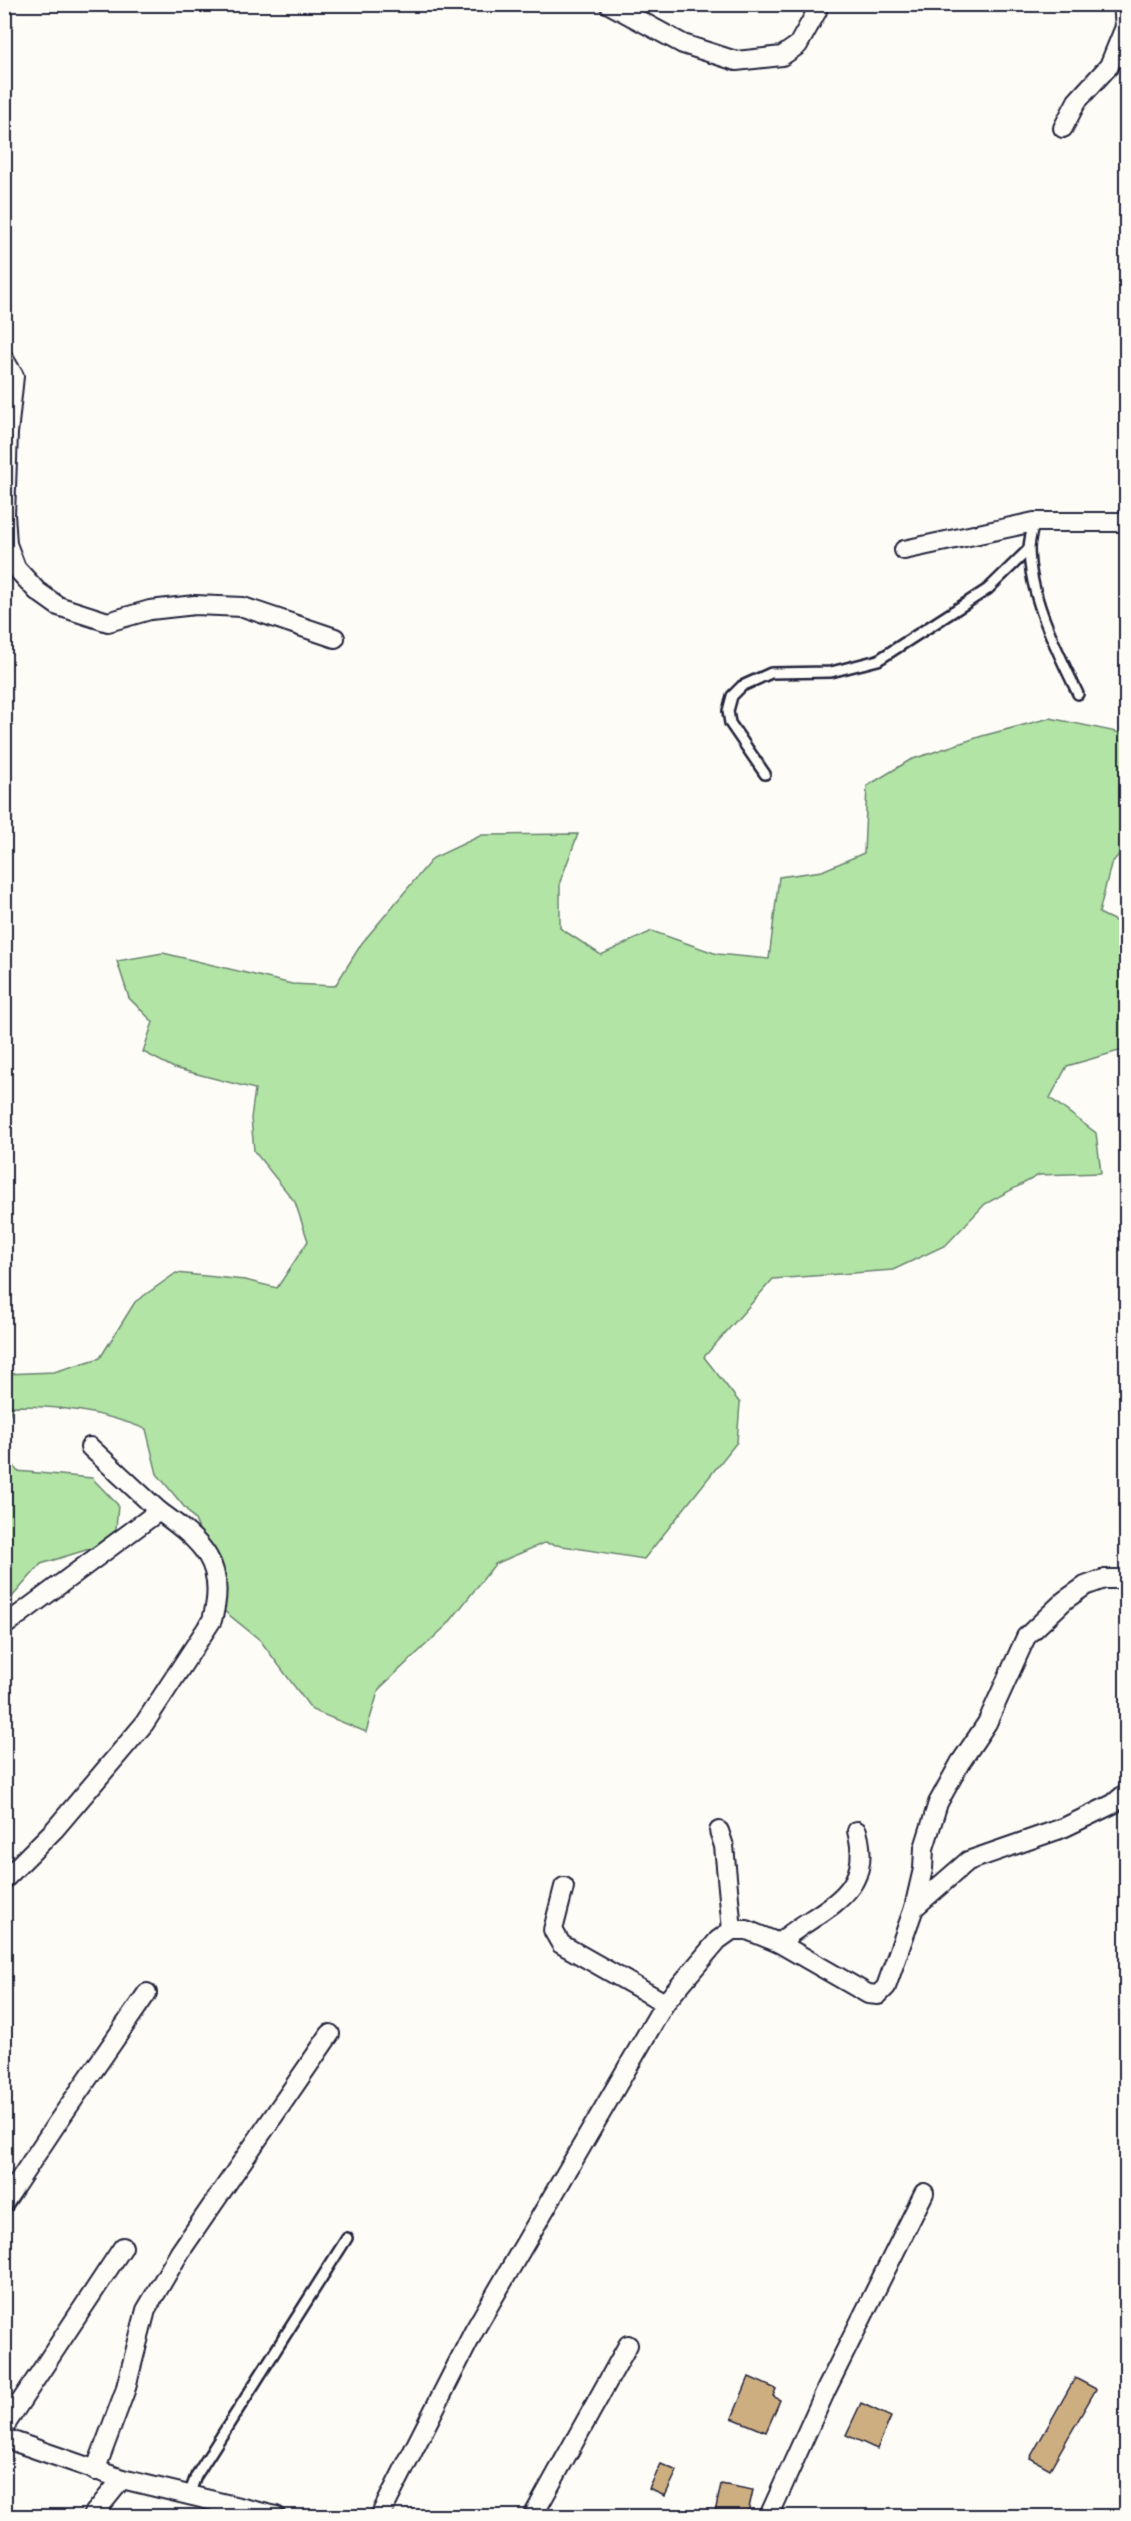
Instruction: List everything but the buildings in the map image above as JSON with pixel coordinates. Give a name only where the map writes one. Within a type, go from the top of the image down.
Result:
[{"type":"street","points":[[609,4],[683,44],[736,61],[782,56],[798,45],[817,11],[817,4]]},
{"type":"street","points":[[1063,128],[1077,101],[1109,66],[1125,27],[1123,4]]},
{"type":"street","points":[[4,359],[14,376],[7,456],[5,514],[8,544],[16,568],[38,591],[58,606],[108,622],[150,610],[195,605],[243,607],[335,638]]},
{"type":"street","points":[[904,550],[1034,522],[1126,522]]},
{"type":"street","points":[[4,1880],[55,1829],[144,1724],[212,1620],[217,1603],[217,1582],[212,1560],[201,1545],[159,1511],[90,1447]]},
{"type":"street","points":[[4,1626],[159,1511]]},
{"type":"street","points":[[380,2517],[474,2331],[665,2003],[718,1940],[732,1930],[747,1930],[779,1943],[868,1994],[878,1995],[886,1987],[914,1908],[923,1869],[924,1848],[938,1803],[960,1763],[987,1723],[1008,1671],[1026,1637],[1057,1607],[1085,1587],[1104,1579],[1126,1579]]},
{"type":"street","points":[[914,1908],[968,1861],[1063,1828],[1113,1804],[1126,1793]]},
{"type":"street","points":[[719,1831],[724,1845],[732,1930]]},
{"type":"street","points":[[779,1943],[789,1934],[823,1914],[844,1896],[852,1885],[861,1858],[862,1847],[857,1831]]},
{"type":"street","points":[[564,1887],[553,1930],[561,1944],[665,2003]]},
{"type":"street","points":[[4,2203],[54,2126],[147,1993]]},
{"type":"street","points":[[95,2471],[125,2391],[146,2310],[180,2252],[330,2034]]},
{"type":"street","points":[[769,2517],[826,2390],[924,2193]]},
{"type":"street","points":[[4,2427],[123,2247]]},
{"type":"street","points":[[533,2517],[628,2345]]},
{"type":"street","points":[[4,2438],[95,2471],[189,2495],[244,2513],[276,2517]]},
{"type":"street","points":[[92,2517],[122,2478]]},
{"type":"lane","points":[[1034,522],[1029,549],[1035,583],[1053,642],[1078,694]]},
{"type":"lane","points":[[765,774],[730,723],[728,711],[732,696],[742,686],[771,673],[831,672],[879,660],[988,589],[1029,549]]},
{"type":"lane","points":[[189,2495],[196,2476],[347,2238]]},
{"type":"green space","points":[[1050,718],[1126,734],[1126,846],[1111,864],[1099,913],[1126,926],[1126,1049],[1067,1066],[1050,1098],[1096,1133],[1101,1173],[1039,1175],[985,1204],[946,1245],[893,1270],[773,1279],[704,1357],[740,1403],[737,1442],[644,1559],[544,1543],[495,1564],[448,1624],[379,1689],[366,1732],[312,1710],[260,1640],[218,1606],[211,1557],[195,1520],[157,1474],[146,1429],[96,1414],[30,1406],[12,1406],[5,1427],[5,1374],[54,1372],[100,1358],[135,1302],[176,1273],[245,1280],[277,1288],[308,1241],[295,1202],[254,1151],[251,1118],[255,1089],[174,1068],[143,1052],[153,1022],[129,998],[117,961],[163,953],[292,984],[335,986],[362,943],[433,858],[482,835],[578,834],[560,882],[560,928],[601,955],[652,931],[717,954],[769,959],[779,877],[822,871],[864,853],[867,786],[910,760],[982,736]]},
{"type":"green space","points":[[4,1447],[17,1471],[92,1478],[118,1505],[115,1541],[41,1564],[5,1605]]}]
